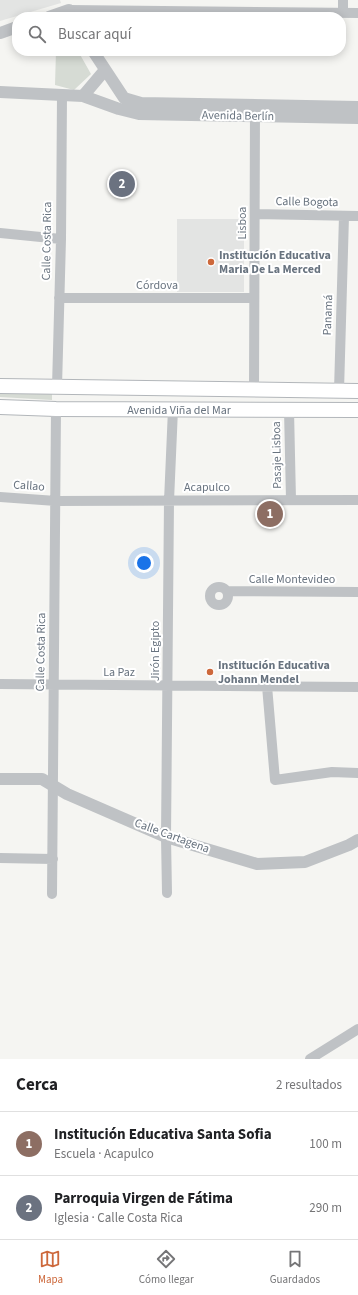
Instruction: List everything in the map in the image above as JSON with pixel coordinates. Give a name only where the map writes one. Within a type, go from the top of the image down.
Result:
[{"type":"main road","name":"Avenida Viña del Mar","points":[[0,386],[358,391]]},
{"type":"main road","name":"Avenida Viña del Mar","points":[[0,407],[56,409],[358,410]]},
{"type":"street","points":[[70,9],[343,12],[343,0]]},
{"type":"street","points":[[346,12],[358,13]]},
{"type":"street","points":[[0,33],[12,29]]},
{"type":"street","points":[[96,56],[122,104]]},
{"type":"street","points":[[83,96],[105,70]]},
{"type":"street","name":"Avenida Berlín","points":[[0,92],[83,96],[122,104],[140,114],[358,107]]},
{"type":"street","name":"Calle Costa Rica","points":[[57,387],[61,239],[62,95]]},
{"type":"street","name":"Avenida Berlín","points":[[255,111],[358,118]]},
{"type":"street","name":"Lisboa","points":[[254,389],[255,111]]},
{"type":"street","name":"Calle Bogota","points":[[255,214],[358,216]]},
{"type":"street","name":"Panamá","points":[[339,390],[344,216]]},
{"type":"street","points":[[0,233],[61,239]]},
{"type":"street","name":"Córdova","points":[[59,298],[254,298]]},
{"type":"street","name":"Calle Costa Rica","points":[[52,894],[56,409]]},
{"type":"street","name":"Jirón Egipto","points":[[168,893],[166,837],[168,501],[173,409]]},
{"type":"street","name":"Pasaje Lisboa","points":[[289,410],[291,500]]},
{"type":"street","name":"Callao","points":[[0,497],[56,501]]},
{"type":"street","name":"Acapulco","points":[[56,501],[358,500]]},
{"type":"street","name":"Calle Montevideo","points":[[226,591],[358,592]]},
{"type":"street","name":"La Paz","points":[[0,684],[358,687]]},
{"type":"street","points":[[267,686],[274,780],[332,772],[358,773]]},
{"type":"street","name":"Calle Cartagena","points":[[0,779],[42,780],[67,794],[166,837],[257,864],[304,862],[355,843]]},
{"type":"street","points":[[0,858],[53,859]]},
{"type":"street","points":[[310,1059],[358,1029]]},
{"type":"shaded area","points":[[0,0],[60,0],[61,3],[30,12],[12,12],[12,17],[0,21]]},
{"type":"shaded area","points":[[56,56],[81,56],[91,74],[74,90],[55,85]]},
{"type":"shaded area","name":"Institución Educativa Maria De La Merced","points":[[177,219],[244,219],[244,292],[177,292]]},
{"type":"shaded area","points":[[0,392],[52,394],[52,400],[0,397]]},
{"type":"place","name":"Parroquia Virgen de Fátima","points":[[122,184]]},
{"type":"place","name":"Institución Educativa Maria De La Merced","points":[[211,262]]},
{"type":"place","name":"Institución Educativa Santa Sofia","points":[[270,514]]},
{"type":"place","name":"Institución Educativa Johann Mendel","points":[[210,672]]}]
